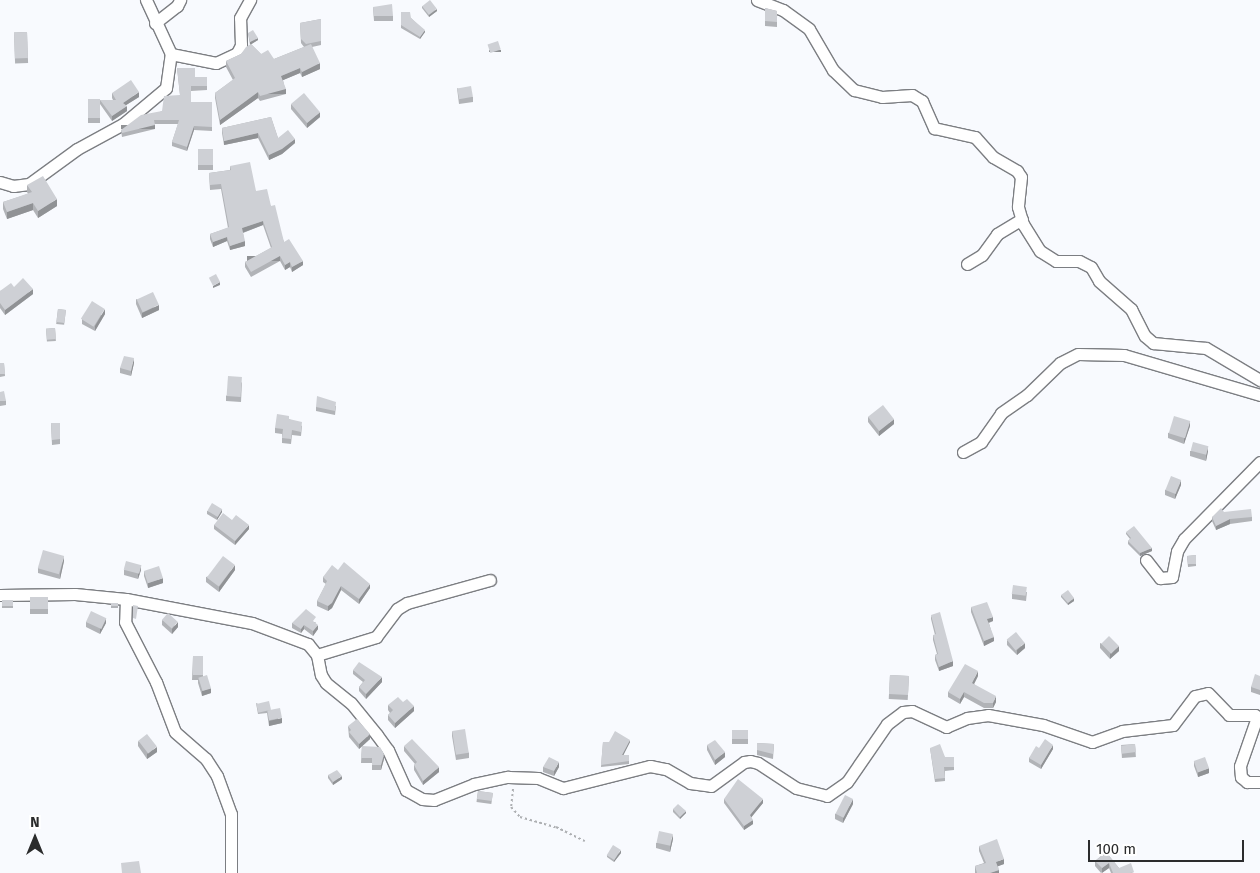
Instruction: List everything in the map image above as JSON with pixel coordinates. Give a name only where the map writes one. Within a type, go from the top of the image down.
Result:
[{"type":"street","points":[[0,182],[14,186],[29,184],[45,175],[58,161],[139,113],[166,88],[171,54],[146,0]]},
{"type":"street","points":[[155,23],[178,6],[180,0]]},
{"type":"street","points":[[171,54],[216,63],[237,53],[241,45],[240,18],[250,0]]},
{"type":"street","points":[[757,0],[783,10],[809,29],[833,70],[854,90],[876,96],[912,95],[922,100],[934,128],[975,137],[992,158],[1017,171],[1021,177],[1018,207],[1034,243],[1047,257],[1056,261],[1079,261],[1091,267],[1099,281],[1131,309],[1145,336],[1153,343],[1206,348],[1260,380]]},
{"type":"street","points":[[967,264],[982,255],[997,234],[1022,219]]},
{"type":"street","points":[[963,452],[981,442],[1000,414],[1027,395],[1060,363],[1078,354],[1124,355],[1260,395]]},
{"type":"street","points":[[1146,560],[1160,578],[1172,577],[1177,551],[1184,539],[1260,462]]},
{"type":"street","points":[[317,656],[376,637],[398,609],[407,603],[490,580]]},
{"type":"street","points":[[0,595],[75,594],[126,598],[267,627],[308,644],[317,656],[321,675],[326,684],[351,703],[377,735],[388,750],[406,790],[412,796],[434,800],[474,784],[523,776],[538,778],[563,788],[650,766],[666,769],[690,783],[710,786],[744,762],[750,761],[758,763],[796,788],[827,796],[847,782],[887,724],[903,712],[912,711],[946,727],[967,718],[988,715],[1043,725],[1092,742],[1122,731],[1173,725],[1195,696],[1208,693],[1229,715],[1255,715],[1256,720],[1240,766],[1241,777],[1248,782],[1260,782]]},
{"type":"street","points":[[126,598],[125,622],[156,682],[171,724],[185,742],[206,759],[217,776],[231,814],[231,873]]},
{"type":"path","points":[[523,776],[511,793],[513,812],[532,823],[556,827],[585,841]]},
{"type":"building","points":[[430,0],[437,9],[429,15],[422,6]]},
{"type":"building","points":[[392,4],[393,16],[374,16],[373,7]]},
{"type":"building","points":[[765,8],[777,11],[777,22],[765,21]]},
{"type":"building","points":[[401,12],[410,12],[411,18],[425,30],[420,37],[401,25]]},
{"type":"building","points":[[321,19],[321,41],[306,44],[301,39],[300,23]]},
{"type":"building","points":[[253,30],[258,38],[250,42],[248,33]]},
{"type":"building","points":[[14,32],[27,32],[28,58],[15,58]]},
{"type":"building","points":[[498,41],[501,50],[490,53],[488,44]]},
{"type":"building","points":[[251,44],[261,54],[268,50],[274,59],[311,44],[320,63],[302,72],[300,68],[281,76],[286,89],[260,96],[258,92],[220,120],[215,93],[235,78],[226,61],[241,54]]},
{"type":"building","points":[[177,68],[195,68],[195,77],[207,77],[207,86],[191,86],[191,102],[212,102],[212,127],[194,126],[187,147],[172,142],[179,120],[154,120],[155,125],[122,133],[121,130],[141,115],[162,111],[164,96],[180,95]]},
{"type":"building","points":[[131,80],[139,92],[123,103],[127,106],[112,116],[100,100],[116,100],[112,93]]},
{"type":"building","points":[[471,86],[473,97],[459,99],[457,88]]},
{"type":"building","points":[[304,93],[320,112],[307,123],[291,104]]},
{"type":"building","points":[[88,99],[100,99],[100,118],[88,118]]},
{"type":"building","points":[[271,117],[278,138],[288,130],[295,139],[282,149],[269,155],[258,133],[224,141],[222,128]]},
{"type":"building","points":[[198,149],[213,149],[213,165],[198,165]]},
{"type":"building","points":[[250,162],[256,191],[267,189],[271,206],[275,205],[284,242],[289,239],[303,261],[292,267],[290,262],[285,265],[280,256],[251,272],[245,262],[272,247],[263,221],[242,228],[245,241],[230,246],[227,237],[213,242],[210,234],[229,227],[221,184],[210,185],[209,173],[231,170],[230,166]]},
{"type":"building","points":[[43,176],[57,199],[38,211],[33,203],[7,212],[3,202],[32,192],[27,185]]},
{"type":"building","points":[[216,274],[220,282],[213,286],[209,278]]},
{"type":"building","points":[[23,278],[33,289],[5,310],[0,303],[0,291],[11,283],[14,287]]},
{"type":"building","points":[[153,292],[159,305],[143,312],[137,300]]},
{"type":"building","points":[[92,301],[105,309],[94,327],[81,319]]},
{"type":"building","points":[[58,309],[66,310],[64,323],[56,322]]},
{"type":"building","points":[[55,328],[56,339],[47,340],[46,329]]},
{"type":"building","points":[[124,356],[134,358],[131,371],[120,368]]},
{"type":"building","points":[[0,363],[4,363],[5,374],[0,374]]},
{"type":"building","points":[[228,376],[242,377],[241,397],[227,396]]},
{"type":"building","points":[[4,391],[6,401],[0,401],[0,392]]},
{"type":"building","points":[[317,396],[336,402],[335,411],[316,407]]},
{"type":"building","points":[[883,405],[894,419],[879,431],[868,417]]},
{"type":"building","points":[[277,414],[289,416],[289,419],[302,422],[301,432],[292,430],[291,439],[282,438],[283,429],[275,428]]},
{"type":"building","points":[[1174,416],[1190,421],[1185,438],[1169,433]]},
{"type":"building","points":[[51,423],[60,423],[60,439],[52,440]]},
{"type":"building","points":[[1193,442],[1208,446],[1206,455],[1191,451]]},
{"type":"building","points":[[1171,476],[1181,480],[1176,494],[1165,490]]},
{"type":"building","points":[[212,503],[222,509],[218,517],[207,511]]},
{"type":"building","points":[[1221,508],[1224,512],[1251,509],[1252,517],[1230,519],[1216,526],[1212,517]]},
{"type":"building","points":[[223,513],[232,520],[236,515],[249,525],[235,541],[214,525]]},
{"type":"building","points":[[1134,526],[1152,548],[1140,553],[1128,541],[1131,538],[1126,532]]},
{"type":"building","points":[[43,550],[64,556],[59,574],[38,568]]},
{"type":"building","points":[[1196,555],[1196,564],[1188,564],[1187,556]]},
{"type":"building","points":[[223,556],[235,565],[219,587],[207,578]]},
{"type":"building","points":[[126,561],[141,565],[139,574],[124,570]]},
{"type":"building","points":[[344,562],[370,584],[359,599],[341,586],[332,603],[328,606],[317,601],[327,581],[323,577],[332,565],[338,570]]},
{"type":"building","points":[[159,566],[163,578],[148,583],[144,571]]},
{"type":"building","points":[[1013,585],[1027,587],[1026,596],[1012,594]]},
{"type":"building","points":[[1068,590],[1074,598],[1068,603],[1061,595]]},
{"type":"building","points":[[30,597],[48,597],[48,609],[30,609]]},
{"type":"building","points":[[2,600],[13,600],[13,606],[2,606]]},
{"type":"building","points":[[987,602],[993,617],[987,619],[994,637],[984,641],[971,607]]},
{"type":"building","points":[[111,603],[118,603],[118,606],[111,606]]},
{"type":"building","points":[[133,605],[138,606],[136,619],[133,618]]},
{"type":"building","points":[[306,609],[316,617],[313,621],[318,625],[313,631],[304,625],[301,629],[292,623]]},
{"type":"building","points":[[91,611],[106,618],[101,629],[86,622]]},
{"type":"building","points":[[940,612],[953,661],[939,667],[935,655],[938,654],[933,635],[936,634],[931,615]]},
{"type":"building","points":[[168,613],[178,622],[172,628],[162,620]]},
{"type":"building","points":[[1016,632],[1025,643],[1015,650],[1007,640]]},
{"type":"building","points":[[1109,636],[1119,646],[1111,654],[1101,644]]},
{"type":"building","points":[[193,656],[203,656],[203,675],[193,675]]},
{"type":"building","points":[[359,662],[382,677],[366,694],[359,687],[365,680],[353,670]]},
{"type":"building","points":[[965,664],[978,671],[972,683],[996,696],[993,703],[984,703],[964,692],[960,699],[948,692]]},
{"type":"building","points":[[1255,674],[1260,676],[1260,690],[1251,687]]},
{"type":"building","points":[[207,675],[211,688],[202,691],[198,678]]},
{"type":"building","points":[[890,675],[909,676],[908,695],[889,694]]},
{"type":"building","points":[[398,697],[403,702],[407,699],[414,706],[395,723],[388,715],[393,710],[388,705]]},
{"type":"building","points":[[269,701],[271,710],[258,713],[256,704]]},
{"type":"building","points":[[280,708],[282,718],[269,720],[267,710]]},
{"type":"building","points":[[357,719],[370,734],[359,744],[349,732],[351,730],[348,726]]},
{"type":"building","points":[[465,729],[469,753],[456,755],[452,731]]},
{"type":"building","points":[[732,730],[748,730],[748,739],[732,739]]},
{"type":"building","points":[[615,731],[630,740],[622,755],[629,755],[629,761],[601,765],[603,742],[609,742]]},
{"type":"building","points":[[147,734],[157,747],[148,753],[138,741]]},
{"type":"building","points":[[412,739],[439,767],[423,781],[414,765],[417,762],[404,746]]},
{"type":"building","points":[[1045,739],[1053,745],[1041,765],[1029,758],[1036,746],[1039,748]]},
{"type":"building","points":[[715,740],[725,752],[715,760],[707,745]]},
{"type":"building","points":[[757,743],[774,744],[773,754],[757,750]]},
{"type":"building","points":[[940,744],[945,757],[954,757],[954,767],[944,767],[945,778],[935,779],[930,748]]},
{"type":"building","points":[[1135,744],[1136,752],[1122,754],[1121,746]]},
{"type":"building","points":[[362,746],[380,747],[384,754],[381,765],[372,765],[372,758],[361,758]]},
{"type":"building","points":[[549,757],[559,762],[554,771],[543,767]]},
{"type":"building","points":[[1205,757],[1209,768],[1198,772],[1194,761]]},
{"type":"building","points":[[337,770],[342,776],[333,782],[328,775]]},
{"type":"building","points":[[738,779],[763,799],[750,815],[753,820],[744,826],[724,799]]},
{"type":"building","points":[[478,791],[493,793],[492,801],[477,799]]},
{"type":"building","points":[[845,795],[853,799],[843,818],[835,814]]},
{"type":"building","points":[[678,804],[686,811],[680,817],[673,809]]},
{"type":"building","points":[[659,831],[673,834],[670,846],[657,843]]},
{"type":"building","points":[[997,839],[1004,859],[996,862],[999,870],[990,873],[977,873],[975,866],[986,863],[979,846]]},
{"type":"building","points":[[613,845],[621,850],[614,860],[607,855]]},
{"type":"building","points":[[1106,852],[1119,868],[1131,863],[1134,872],[1113,873],[1109,863],[1102,868],[1095,861]]},
{"type":"building","points":[[139,861],[141,873],[122,873],[121,863]]}]
